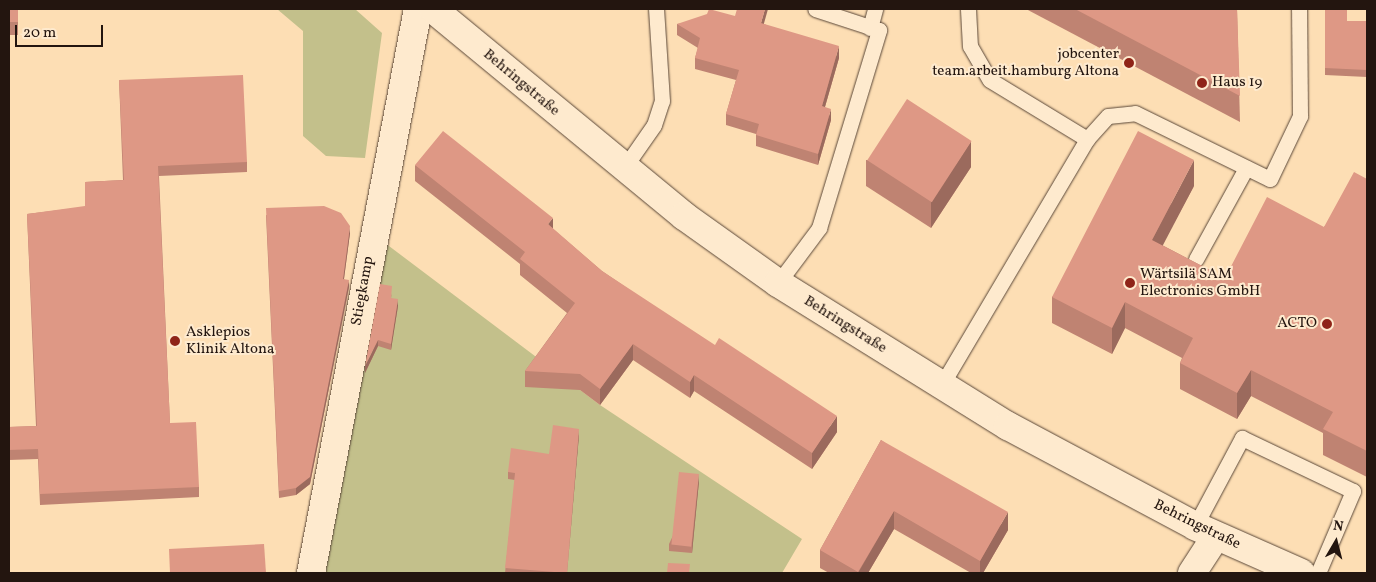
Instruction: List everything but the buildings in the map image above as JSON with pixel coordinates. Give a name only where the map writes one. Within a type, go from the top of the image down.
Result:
[{"type":"main road","name":"Stiegkamp","points":[[311,573],[418,9]]},
{"type":"main road","name":"Behringstraße","points":[[433,9],[624,168],[778,283],[941,386],[1206,531],[1301,573]]},
{"type":"main road","points":[[1192,573],[1206,531]]},
{"type":"lane","points":[[624,168],[654,125],[662,101],[656,9]]},
{"type":"lane","points":[[778,283],[819,228],[879,30],[815,9]]},
{"type":"lane","points":[[870,28],[875,9]]},
{"type":"lane","points":[[968,9],[970,46],[990,80],[1087,138]]},
{"type":"lane","points":[[941,386],[1087,138],[1108,116],[1135,113],[1270,180],[1300,116],[1299,9]]},
{"type":"lane","points":[[1196,258],[1246,168]]},
{"type":"lane","points":[[1206,531],[1242,438],[1353,491],[1318,573]]},
{"type":"shaded area","points":[[277,9],[355,9],[382,33],[365,158],[326,156],[303,136],[303,31]]},
{"type":"shaded area","points":[[381,240],[600,405],[802,539],[782,573],[321,573],[337,510]]},
{"type":"place","name":"jobcenter team.arbeit.hamburg Altona","points":[[1129,63]]},
{"type":"place","name":"Haus 19","points":[[1202,83]]},
{"type":"place","name":"Wärtsilä SAM Electronics GmbH","points":[[1130,283]]},
{"type":"place","name":"ACTO","points":[[1327,324]]},
{"type":"place","name":"Asklepios Klinik Altona","points":[[175,341]]}]
